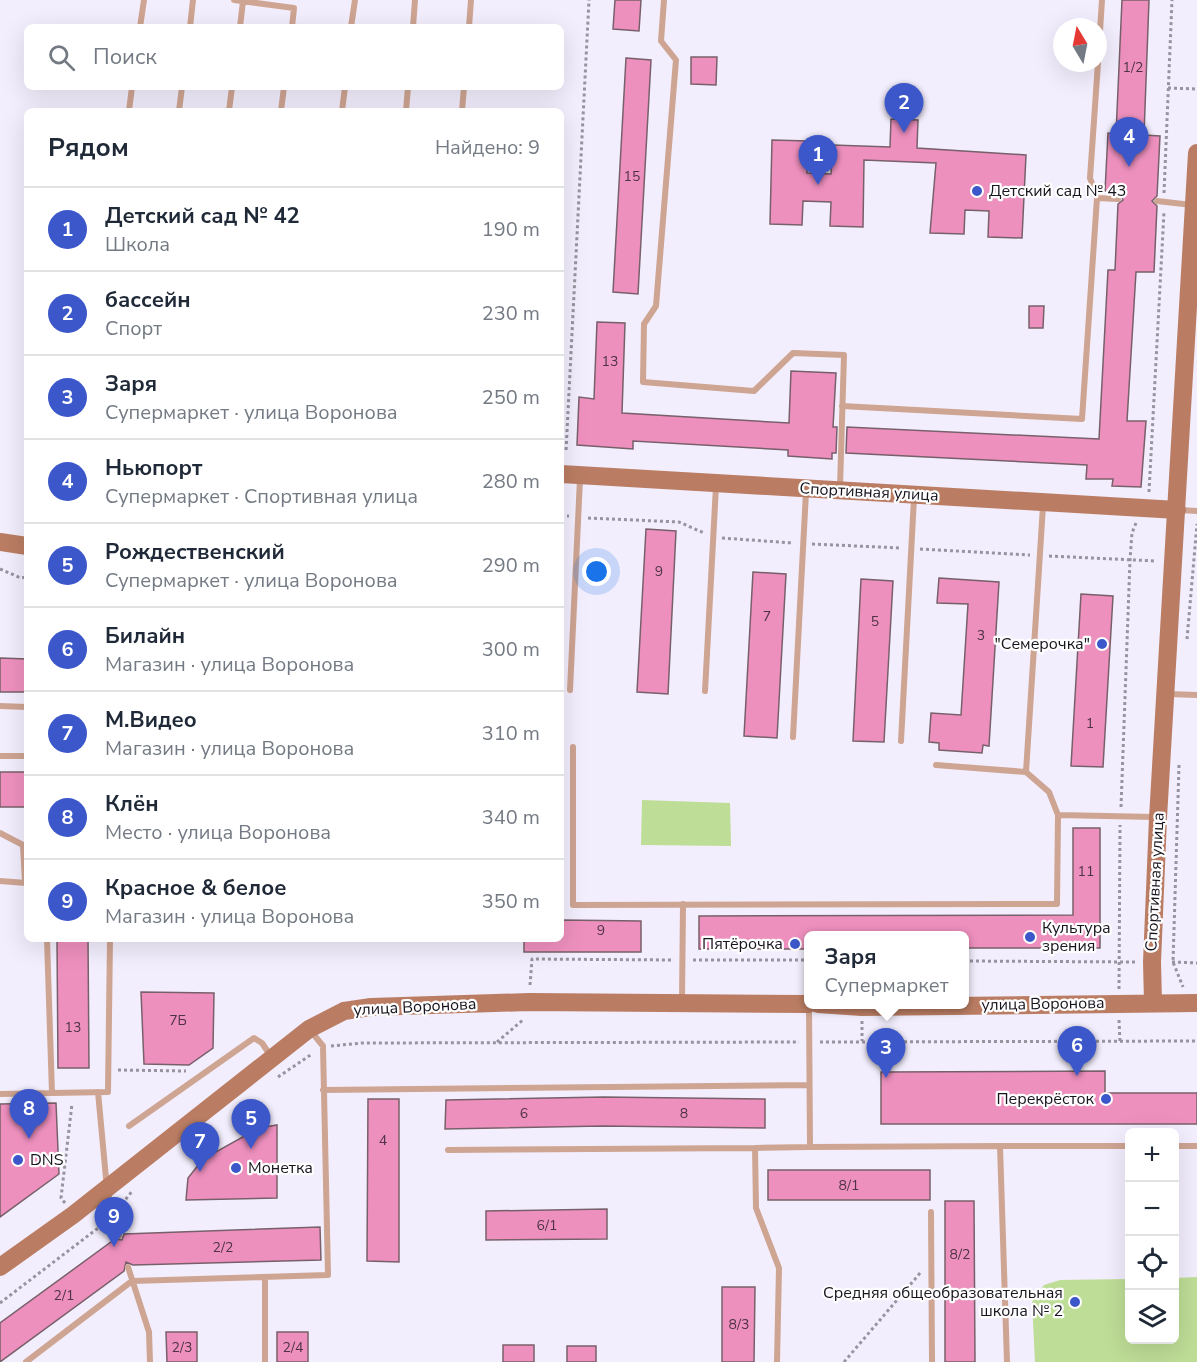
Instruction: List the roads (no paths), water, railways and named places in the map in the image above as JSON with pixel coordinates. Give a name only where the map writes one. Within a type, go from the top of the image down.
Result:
[{"type":"street","name":"Спортивная улица","points":[[1153,1003],[1152,962],[1158,818],[1197,164]]},
{"type":"street","name":"Спортивная улица","points":[[564,474],[1177,510]]},
{"type":"street","points":[[0,542],[24,546]]},
{"type":"street","name":"улица Воронова","points":[[0,1267],[106,1190],[309,1029],[344,1011],[371,1006],[529,1002],[804,1004]]},
{"type":"street","name":"улица Воронова","points":[[969,1006],[1197,1003]]},
{"type":"lane","points":[[140,24],[144,0]]},
{"type":"lane","points":[[190,24],[193,0]]},
{"type":"lane","points":[[234,0],[294,8],[292,24]]},
{"type":"lane","points":[[351,24],[355,0]]},
{"type":"lane","points":[[413,24],[415,0]]},
{"type":"lane","points":[[469,24],[471,0]]},
{"type":"lane","points":[[664,0],[661,41],[676,60],[656,306],[644,324],[643,382],[754,392],[793,352],[844,355],[840,490]]},
{"type":"lane","points":[[1101,18],[1102,0]]},
{"type":"lane","points":[[240,24],[243,1]]},
{"type":"lane","points":[[842,406],[1082,419],[1097,198],[1090,178],[1097,72]]},
{"type":"lane","points":[[129,108],[132,90]]},
{"type":"lane","points":[[179,108],[182,90]]},
{"type":"lane","points":[[229,108],[232,90]]},
{"type":"lane","points":[[281,108],[284,90]]},
{"type":"lane","points":[[342,108],[345,90]]},
{"type":"lane","points":[[406,108],[408,90]]},
{"type":"lane","points":[[462,108],[464,90]]},
{"type":"lane","points":[[1097,198],[1118,199]]},
{"type":"lane","points":[[1157,201],[1194,205]]},
{"type":"lane","points":[[570,690],[580,475]]},
{"type":"lane","points":[[705,691],[717,483]]},
{"type":"lane","points":[[793,737],[807,488]]},
{"type":"lane","points":[[901,741],[914,495]]},
{"type":"lane","points":[[1026,772],[1043,502]]},
{"type":"lane","points":[[1177,510],[1197,511]]},
{"type":"lane","points":[[1166,694],[1197,695]]},
{"type":"lane","points":[[0,706],[24,707]]},
{"type":"lane","points":[[573,747],[573,905],[1057,904],[1058,814],[1049,792],[1026,772],[936,765]]},
{"type":"lane","points":[[0,756],[24,756]]},
{"type":"lane","points":[[1058,814],[1158,818]]},
{"type":"lane","points":[[0,833],[23,844],[24,857]]},
{"type":"lane","points":[[0,881],[24,883]]},
{"type":"lane","points":[[682,1003],[683,904]]},
{"type":"lane","points":[[47,942],[52,1093]]},
{"type":"lane","points":[[0,1094],[108,1092],[110,942]]},
{"type":"lane","points":[[809,1009],[810,1147]]},
{"type":"lane","points":[[26,1362],[132,1281],[327,1275],[323,1047],[309,1029]]},
{"type":"lane","points":[[129,1126],[254,1038],[262,1043],[272,1058]]},
{"type":"lane","points":[[323,1090],[808,1085]]},
{"type":"lane","points":[[98,1092],[106,1190],[119,1236]]},
{"type":"lane","points":[[1000,1146],[1006,1362]]},
{"type":"lane","points":[[448,1150],[1125,1146]]},
{"type":"lane","points":[[1179,1146],[1197,1146]]},
{"type":"lane","points":[[755,1148],[756,1208],[779,1268],[777,1362]]},
{"type":"lane","points":[[931,1212],[932,1362]]},
{"type":"lane","points":[[128,1267],[149,1332],[150,1362]]},
{"type":"lane","points":[[265,1278],[265,1362]]},
{"type":"place","name":"бассейн","points":[[904,133]]},
{"type":"place","name":"Ньюпорт","points":[[1129,167]]},
{"type":"place","name":"Детский сад № 42","points":[[818,185]]},
{"type":"place","name":"Детский сад № 43","points":[[977,191]]},
{"type":"place","name":"\"Семерочка\"","points":[[1102,644]]},
{"type":"place","name":"Культура зрения","points":[[1030,937]]},
{"type":"place","name":"Пятёрочка","points":[[795,944]]},
{"type":"place","name":"Билайн","points":[[1077,1076]]},
{"type":"place","name":"Заря","points":[[886,1078]]},
{"type":"place","name":"Перекрёсток","points":[[1106,1099]]},
{"type":"place","name":"Клён","points":[[29,1139]]},
{"type":"place","name":"Рождественский","points":[[251,1149]]},
{"type":"place","name":"DNS","points":[[18,1160]]},
{"type":"place","name":"Монетка","points":[[236,1168]]},
{"type":"place","name":"М.Видео","points":[[200,1172]]},
{"type":"place","name":"Красное & белое","points":[[114,1247]]},
{"type":"place","name":"Средняя общеобразовательная школа № 2","points":[[1075,1302]]}]
